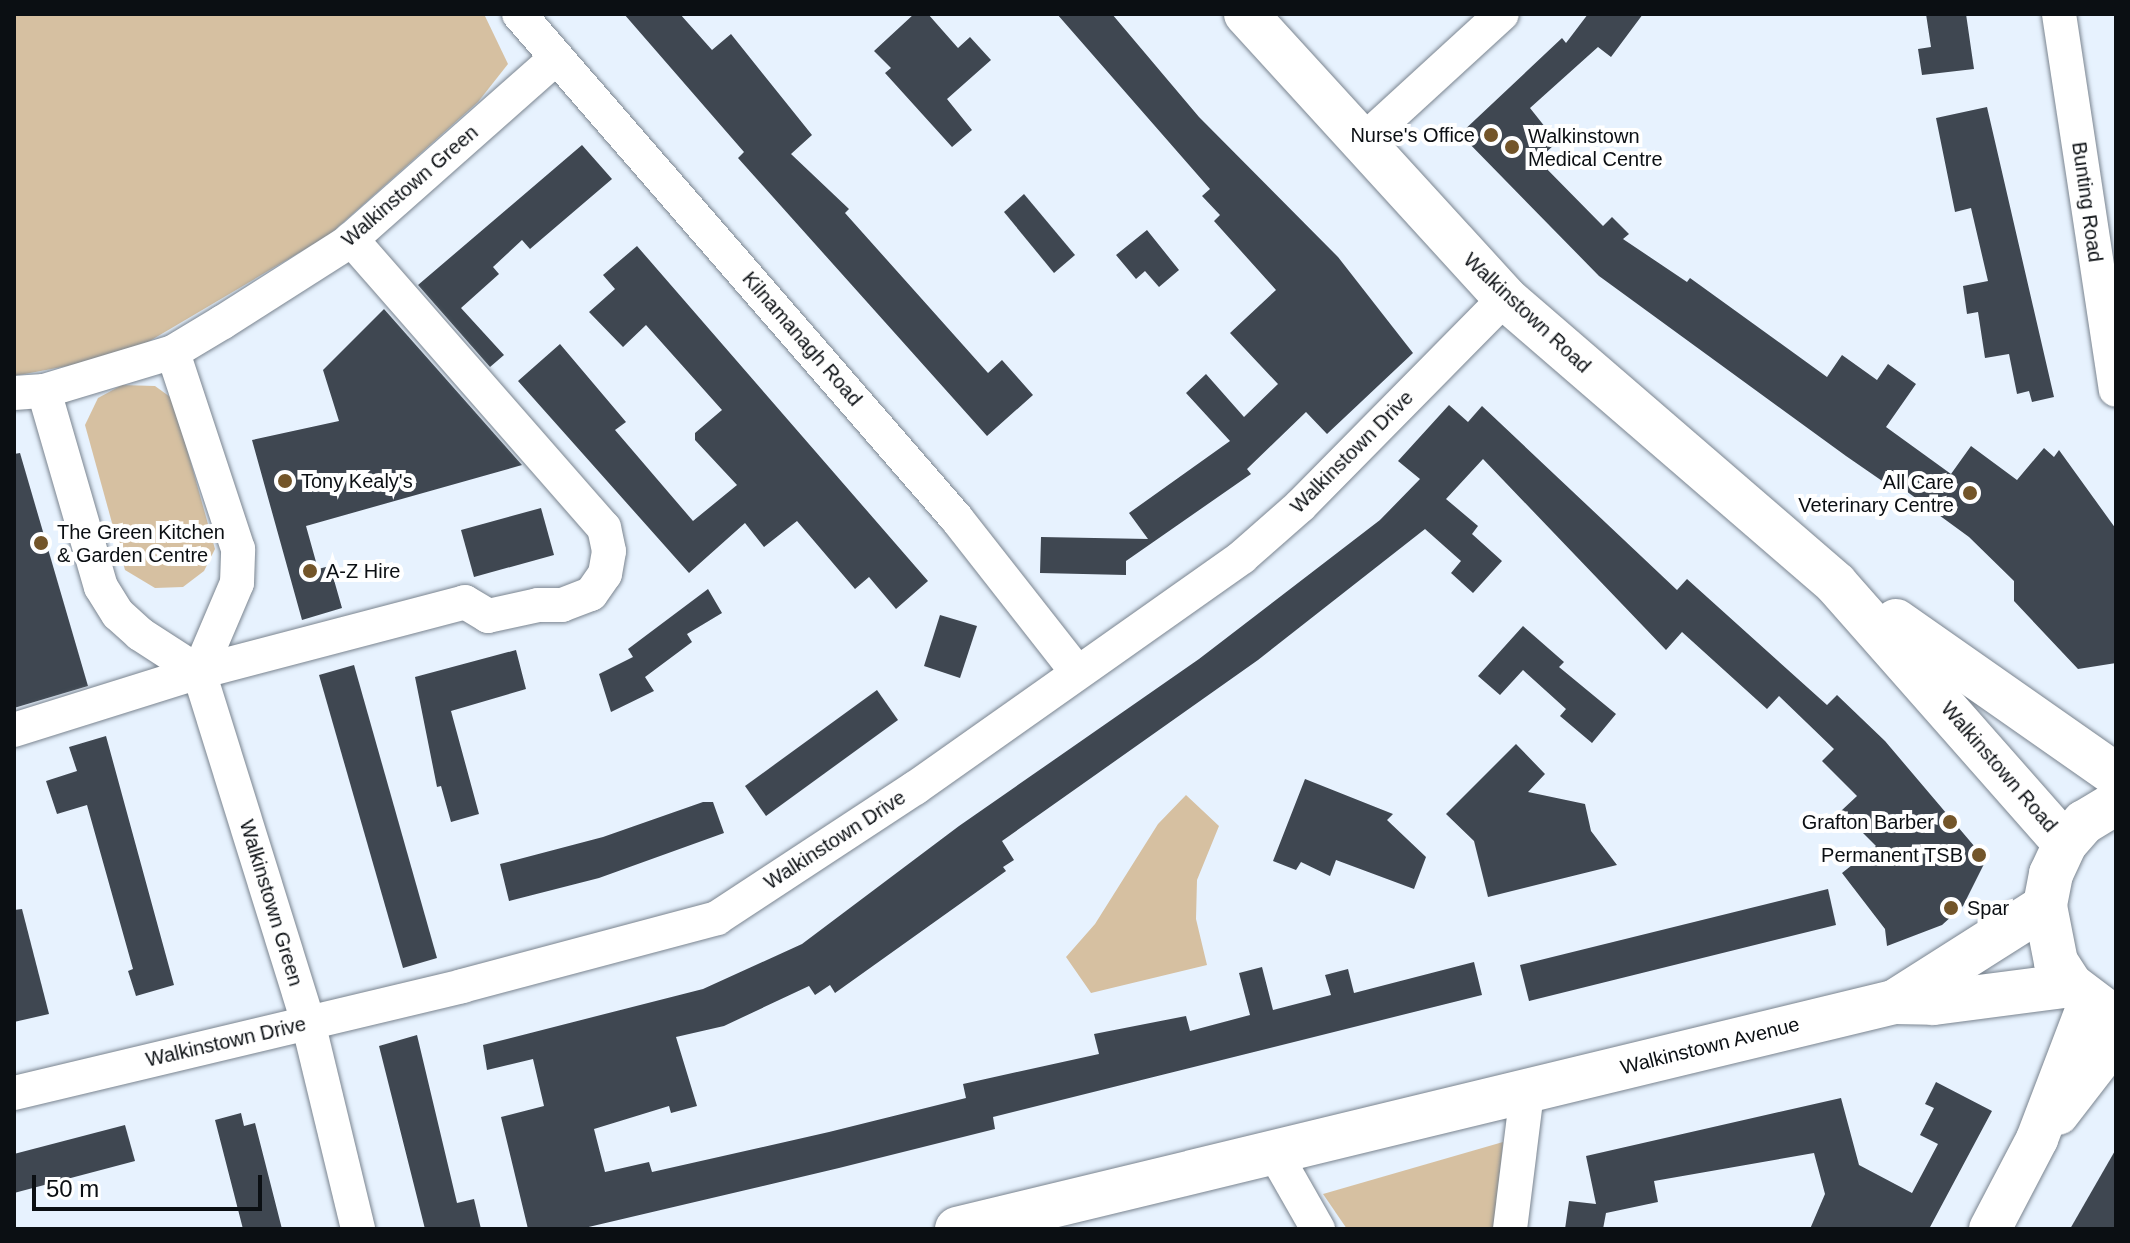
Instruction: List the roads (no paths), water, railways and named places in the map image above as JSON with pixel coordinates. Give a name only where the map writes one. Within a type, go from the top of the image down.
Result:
[{"type":"main road","name":"Walkinstown Road","points":[[1246,14],[1505,298],[1836,584],[2116,775]]},
{"type":"main road","name":"Walkinstown Road","points":[[1836,584],[2065,844]]},
{"type":"main road","points":[[2092,1003],[2051,948],[2045,906],[2051,874],[2065,844],[2084,822],[2116,803]]},
{"type":"main road","name":"Walkinstown Avenue","points":[[1894,1002],[2045,906]]},
{"type":"main road","name":"Walkinstown Avenue","points":[[957,1229],[1894,1002],[2092,1003]]},
{"type":"street","name":"Kilnamanagh Road","points":[[519,14],[947,508],[1076,671]]},
{"type":"street","points":[[1361,143],[1502,14]]},
{"type":"street","name":"Bunting Road","points":[[2059,14],[2116,390]]},
{"type":"street","name":"Walkinstown Green","points":[[358,1229],[308,1022],[199,672],[140,634],[118,614],[101,587],[29,392],[173,352],[351,239],[556,58]]},
{"type":"street","points":[[14,730],[199,672],[465,602],[488,616],[538,605],[562,605],[591,594],[605,574],[609,551],[604,528],[588,505],[351,239]]},
{"type":"street","name":"Walkinstown Drive","points":[[14,1093],[717,918],[915,788],[1254,547],[1505,298]]},
{"type":"street","points":[[173,352],[238,549],[237,583],[199,672]]},
{"type":"street","points":[[1990,1229],[2037,1139],[2092,1003]]},
{"type":"street","points":[[2037,1139],[2116,1039]]},
{"type":"street","points":[[1510,1229],[1527,1092]]},
{"type":"street","points":[[1274,1152],[1318,1229]]},
{"type":"place","name":"Nurse's Office","points":[[1491,135]]},
{"type":"place","name":"Walkinstown Medical Centre","points":[[1512,147]]},
{"type":"place","name":"Tony Kealy's","points":[[285,481]]},
{"type":"place","name":"All Care Veterinary Centre","points":[[1970,493]]},
{"type":"place","name":"The Green Kitchen & Garden Centre","points":[[41,543]]},
{"type":"place","name":"A-Z Hire","points":[[310,571]]},
{"type":"place","name":"Grafton Barber","points":[[1950,822]]},
{"type":"place","name":"Permanent TSB","points":[[1979,855]]},
{"type":"place","name":"Spar","points":[[1951,908]]}]
